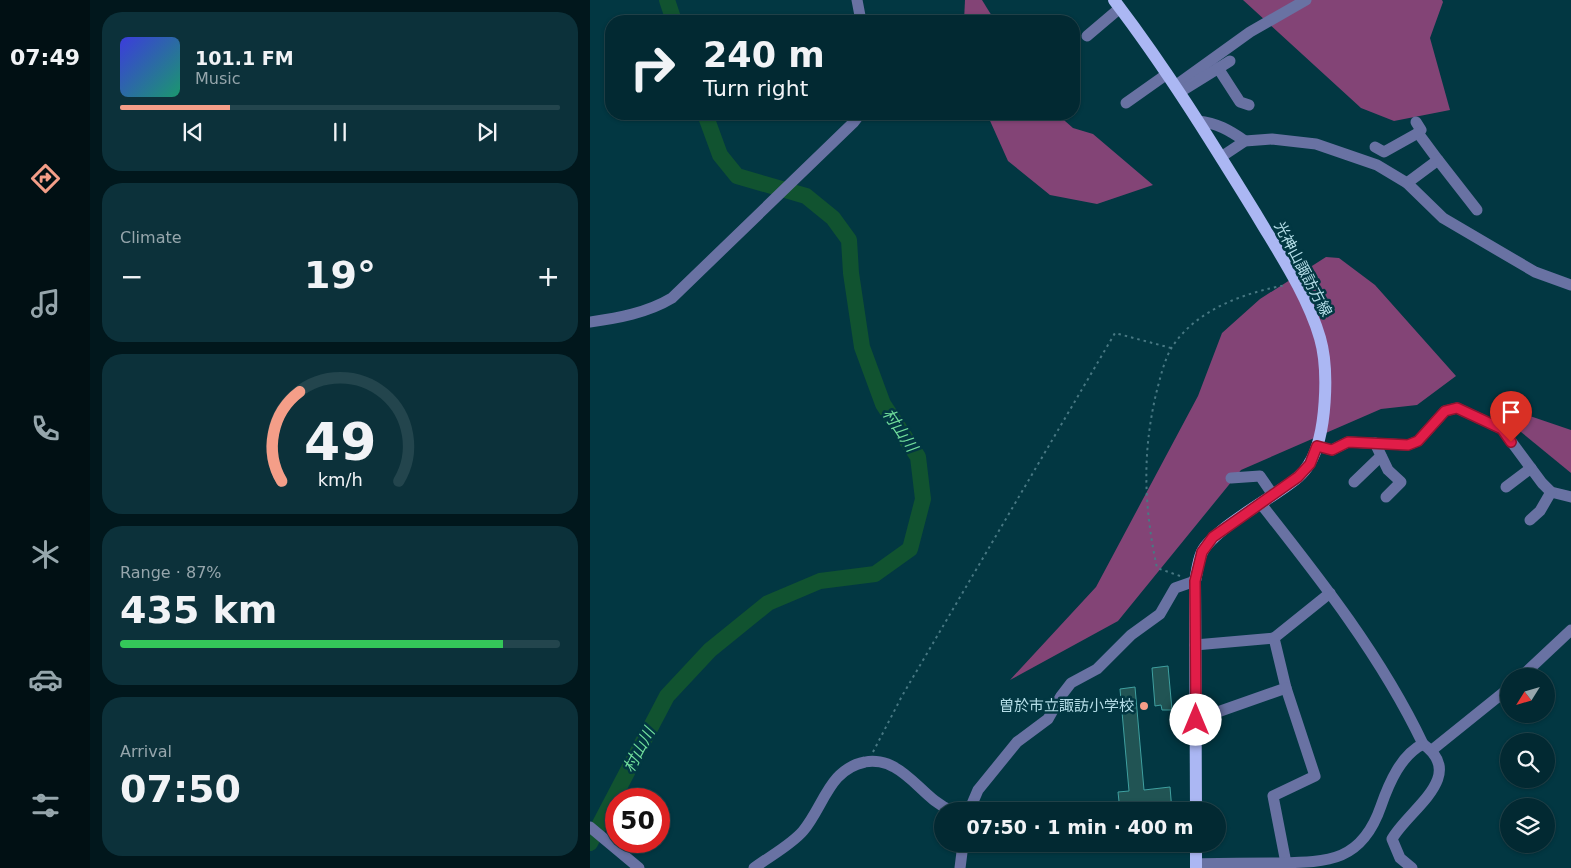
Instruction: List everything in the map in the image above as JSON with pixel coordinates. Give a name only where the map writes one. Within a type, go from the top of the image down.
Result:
[{"type":"main road","name":"光神山諏訪方線","points":[[1117,4],[1178,89],[1221,157],[1295,283],[1314,321],[1324,362],[1323,416],[1317,446],[1310,464],[1298,477],[1213,537],[1202,552],[1195,581],[1196,802]]},
{"type":"main road","points":[[1196,852],[1196,866]]},
{"type":"street","points":[[857,0],[860,15]]},
{"type":"street","points":[[1178,89],[1250,32],[1306,0]]},
{"type":"street","points":[[1087,36],[1117,4]]},
{"type":"street","points":[[1178,89],[1230,61]]},
{"type":"street","points":[[1218,68],[1240,102],[1249,105]]},
{"type":"street","points":[[1126,103],[1167,74]]},
{"type":"street","points":[[590,322],[615,319],[658,306],[672,298],[856,120]]},
{"type":"street","points":[[1198,121],[1212,122],[1227,128],[1245,140]]},
{"type":"street","points":[[1375,147],[1384,152],[1417,128],[1438,160],[1477,210]]},
{"type":"street","points":[[1221,157],[1245,140],[1272,139],[1316,144],[1377,165],[1407,183],[1443,218],[1535,272],[1571,285]]},
{"type":"street","points":[[1407,183],[1438,160]]},
{"type":"street","points":[[1317,446],[1332,450],[1348,442],[1408,445],[1418,441],[1445,411],[1457,408],[1502,429],[1551,492],[1571,497]]},
{"type":"street","points":[[1375,443],[1388,470],[1401,482],[1386,497]]},
{"type":"street","points":[[1354,482],[1381,456]]},
{"type":"street","points":[[1506,487],[1531,468]]},
{"type":"street","points":[[1231,478],[1260,476],[1273,495]]},
{"type":"street","points":[[1530,520],[1540,511],[1551,492]]},
{"type":"street","points":[[1261,504],[1330,593],[1385,673],[1427,747],[1440,776],[1434,789],[1397,829],[1392,839],[1400,858],[1412,868]]},
{"type":"street","points":[[973,802],[978,790],[1018,742],[1048,719],[1061,696],[1072,683],[1097,669],[1132,635],[1160,614],[1175,588],[1195,581]]},
{"type":"street","points":[[1195,645],[1274,638],[1330,593]]},
{"type":"street","points":[[1531,668],[1571,630]]},
{"type":"street","points":[[1274,638],[1286,688],[1316,776],[1273,796],[1286,863]]},
{"type":"street","points":[[1196,720],[1286,688]]},
{"type":"street","points":[[1196,866],[1286,863],[1332,864],[1369,835],[1386,792],[1399,767],[1414,748],[1427,747],[1500,694]]},
{"type":"street","points":[[754,868],[802,832],[811,820],[834,778],[849,766],[868,762],[893,766],[936,802]]},
{"type":"street","points":[[590,827],[639,868]]},
{"type":"street","points":[[960,868],[962,852]]},
{"type":"path","points":[[1195,581],[1157,568],[1149,528],[1145,475],[1147,450],[1160,380],[1171,348],[1196,322],[1242,295],[1295,283]]},
{"type":"path","points":[[868,762],[902,696],[1114,333],[1171,348]]},
{"type":"shaded area","points":[[965,0],[982,0],[991,15],[964,15]]},
{"type":"shaded area","points":[[1243,0],[1442,0],[1443,2],[1430,38],[1450,110],[1394,121],[1361,108]]},
{"type":"shaded area","points":[[990,120],[1064,120],[1073,128],[1093,134],[1153,185],[1097,204],[1050,195],[1008,161]]},
{"type":"shaded area","points":[[1326,257],[1339,258],[1375,285],[1456,376],[1417,405],[1381,409],[1241,470],[1118,621],[1010,680],[1096,587],[1198,396],[1222,333],[1260,299]]},
{"type":"shaded area","points":[[1512,410],[1571,430],[1571,473],[1521,432]]},
{"type":"building","points":[[1168,666],[1172,710],[1162,710],[1161,705],[1155,706],[1152,668]]},
{"type":"building","points":[[1135,687],[1144,790],[1170,787],[1171,802],[1119,802],[1118,792],[1129,791],[1120,689]]},
{"type":"waterway","name":"村山川","points":[[667,0],[672,15]]},
{"type":"waterway","name":"村山川","points":[[590,843],[667,696],[710,650],[768,603],[820,581],[875,574],[910,549],[923,499],[918,457],[883,404],[862,347],[851,273],[849,240],[833,218],[806,196],[737,176],[720,155],[707,120]]},
{"type":"place","name":"曽於市立諏訪小学校","points":[[1144,706]]},
{"type":"route","points":[[1196,720],[1195,581],[1202,552],[1213,537],[1298,477],[1310,464],[1317,446],[1332,450],[1348,442],[1408,445],[1418,441],[1445,411],[1457,408],[1466,410],[1502,429],[1511,442]]}]
